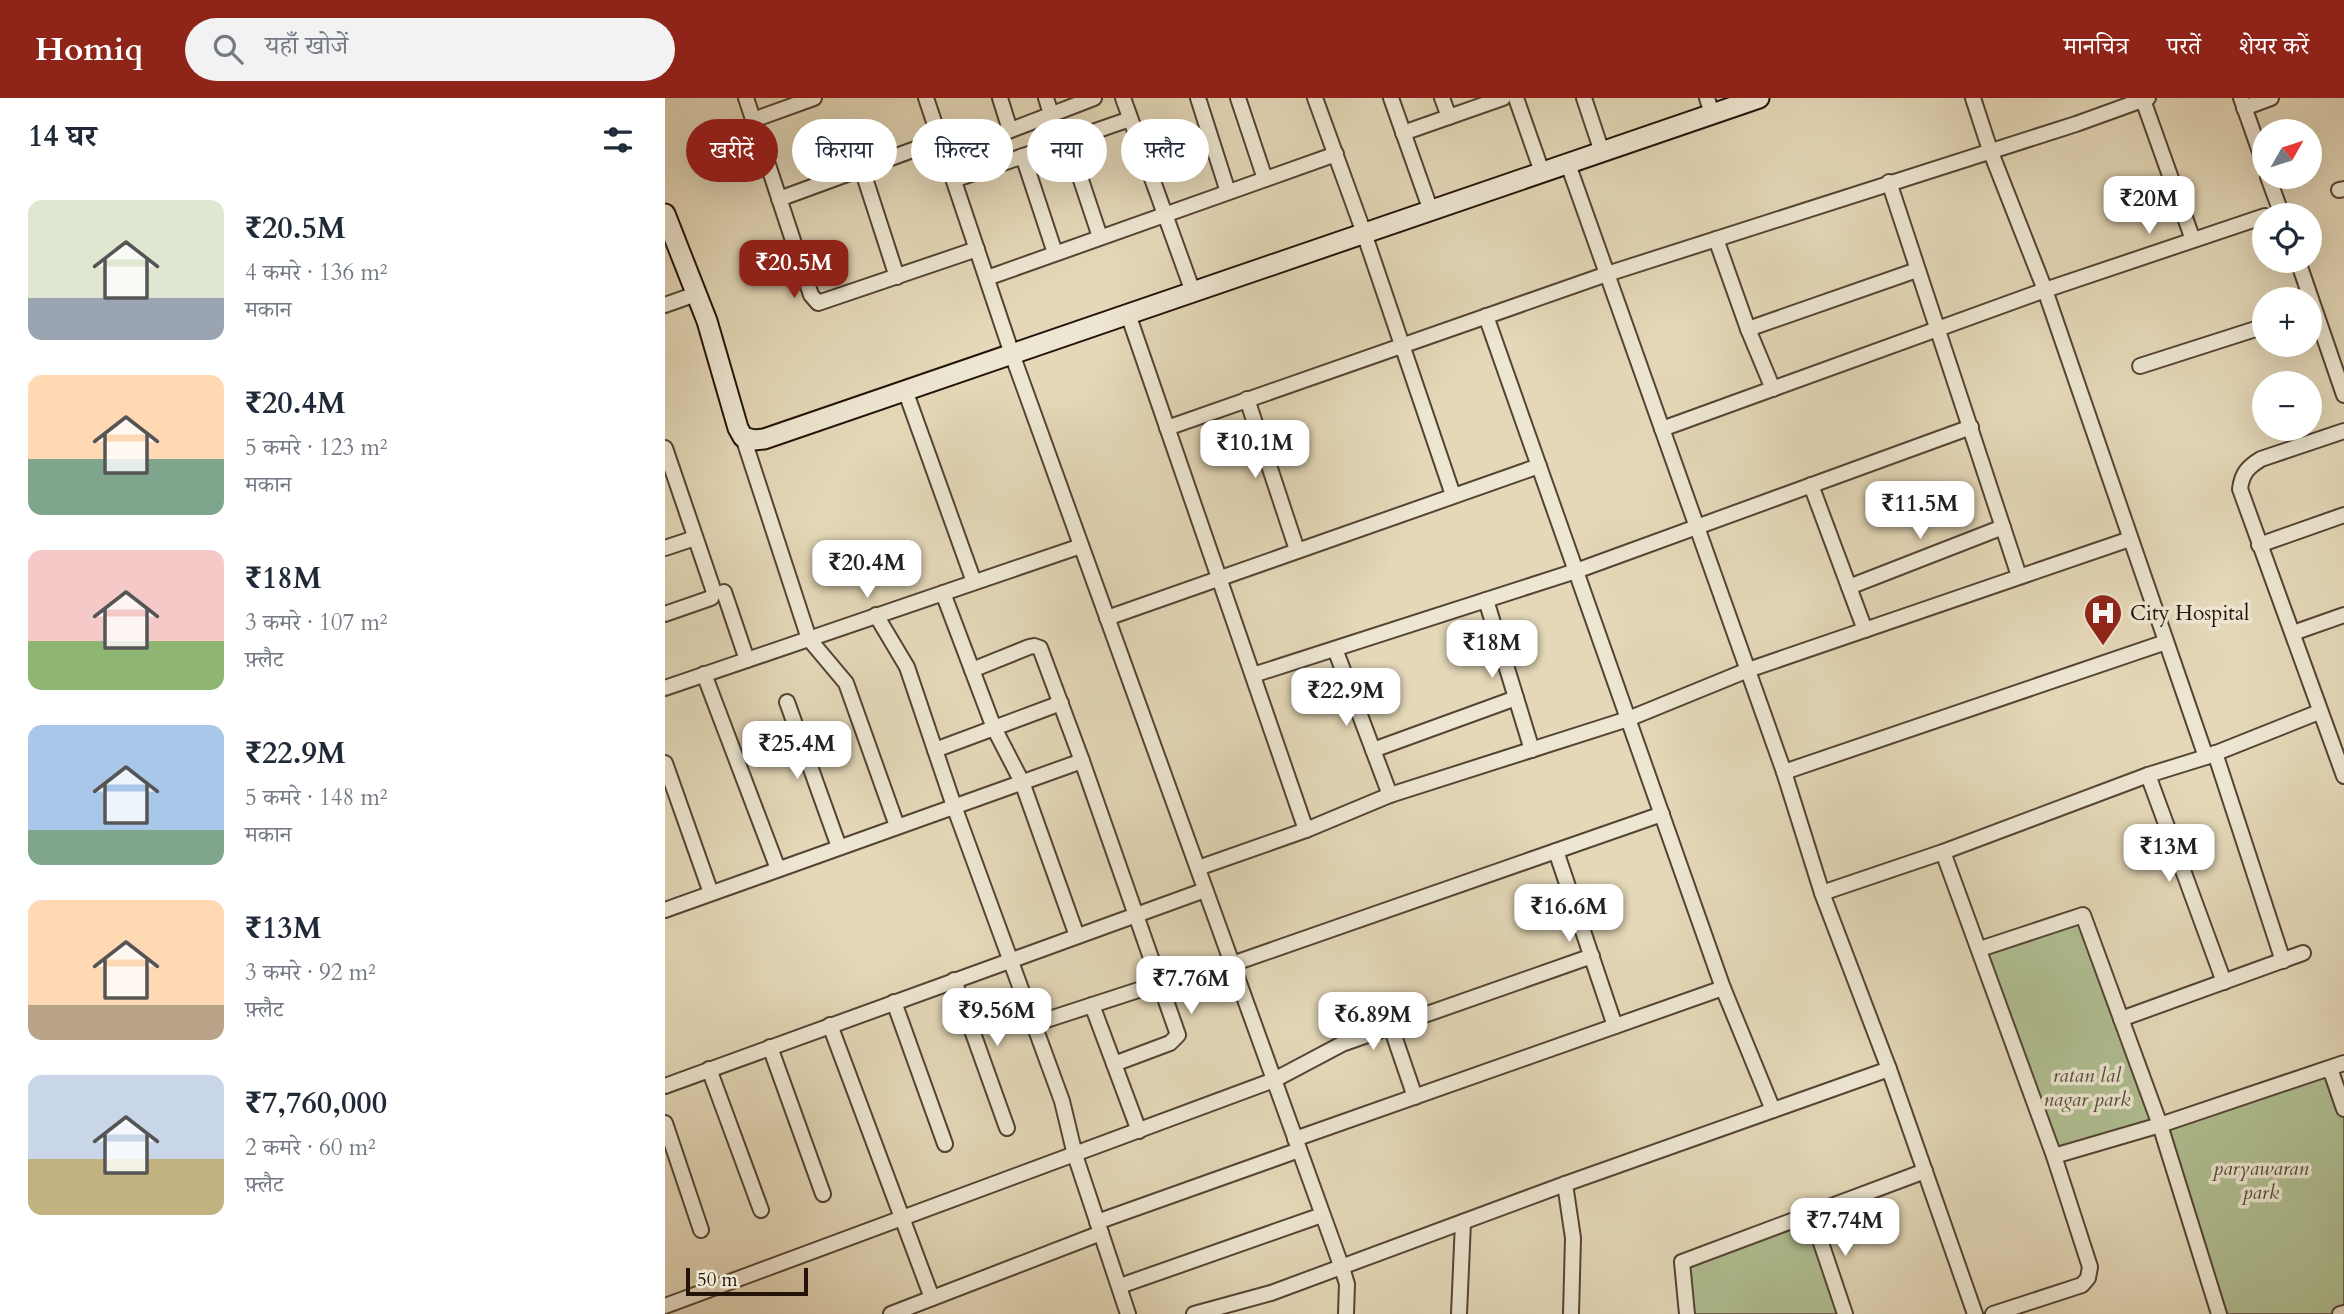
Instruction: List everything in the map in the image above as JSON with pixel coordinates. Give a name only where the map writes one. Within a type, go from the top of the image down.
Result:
[{"type":"street","points":[[746,98],[753,119]]},
{"type":"street","points":[[756,119],[814,98]]},
{"type":"street","points":[[926,98],[933,119]]},
{"type":"street","points":[[1000,98],[1007,119]]},
{"type":"street","points":[[1046,98],[1052,114]]},
{"type":"street","points":[[1013,129],[1094,98]]},
{"type":"street","points":[[1123,98],[1131,119]]},
{"type":"street","points":[[1198,98],[1228,192]]},
{"type":"street","points":[[1238,98],[1265,179]]},
{"type":"street","points":[[1315,98],[1453,495]]},
{"type":"street","points":[[1391,98],[1431,211]]},
{"type":"street","points":[[1442,98],[1449,117]]},
{"type":"street","points":[[1403,133],[1503,98]]},
{"type":"street","points":[[1516,98],[1542,172]]},
{"type":"street","points":[[1584,98],[1602,152]]},
{"type":"street","points":[[743,437],[764,439],[1568,164],[1709,106],[1759,98]]},
{"type":"street","points":[[1973,98],[1990,150],[2045,290],[2166,642],[2211,755],[2283,961]]},
{"type":"street","points":[[2252,129],[2243,103],[2271,98]]},
{"type":"street","points":[[1167,428],[1607,274],[2146,99],[2193,240]]},
{"type":"street","points":[[987,278],[1336,154]]},
{"type":"street","points":[[1013,159],[1027,155]]},
{"type":"street","points":[[1023,156],[1055,254]]},
{"type":"street","points":[[1568,164],[1784,772],[1822,893],[1889,1069],[1975,1314]]},
{"type":"street","points":[[773,182],[814,300],[818,303],[977,249]]},
{"type":"street","points":[[779,199],[826,182]]},
{"type":"street","points":[[866,182],[897,277]]},
{"type":"street","points":[[955,182],[1012,354],[1342,1268],[1347,1284],[1346,1314]]},
{"type":"street","points":[[1082,182],[1100,237]]},
{"type":"street","points":[[1154,182],[1193,292]]},
{"type":"street","points":[[1889,182],[2019,576]]},
{"type":"street","points":[[665,214],[707,321],[738,428],[809,639],[846,683],[897,826]]},
{"type":"street","points":[[1662,429],[2045,290],[2252,221]]},
{"type":"street","points":[[1716,239],[1773,389]]},
{"type":"street","points":[[1748,329],[1917,270]]},
{"type":"street","points":[[665,305],[696,294]]},
{"type":"street","points":[[1128,314],[1306,830]]},
{"type":"street","points":[[1486,316],[1723,988],[1773,1110]]},
{"type":"street","points":[[2140,366],[2252,330]]},
{"type":"street","points":[[2322,337],[2344,395]]},
{"type":"street","points":[[905,390],[974,582]]},
{"type":"street","points":[[1247,399],[1297,550]]},
{"type":"street","points":[[1253,675],[1576,571],[1971,427]]},
{"type":"street","points":[[2344,431],[2261,458],[2241,476],[2241,489],[2259,545],[2294,633],[2319,712],[2344,776]]},
{"type":"street","points":[[665,448],[669,476],[695,538],[713,595],[665,614]]},
{"type":"street","points":[[1107,618],[1539,466]]},
{"type":"street","points":[[1811,485],[1865,629]]},
{"type":"street","points":[[2259,545],[2344,515]]},
{"type":"street","points":[[1849,587],[2003,527]]},
{"type":"street","points":[[665,548],[695,538]]},
{"type":"street","points":[[1198,868],[1306,830],[1390,795],[1628,719],[1748,670],[2130,539]]},
{"type":"street","points":[[665,688],[1081,546]]},
{"type":"street","points":[[724,592],[747,660]]},
{"type":"street","points":[[943,593],[994,728],[1022,782],[1077,936]]},
{"type":"street","points":[[1486,600],[1532,750]]},
{"type":"street","points":[[876,615],[907,667],[954,806],[1062,1101],[1075,1155],[1128,1314]]},
{"type":"street","points":[[2294,633],[2344,615]]},
{"type":"street","points":[[1784,772],[2166,642]]},
{"type":"street","points":[[972,670],[1034,646],[1043,653],[1082,761],[1178,1035],[1170,1043],[1114,1064]]},
{"type":"street","points":[[1335,649],[1390,795]]},
{"type":"street","points":[[704,674],[778,869]]},
{"type":"street","points":[[1373,750],[1516,698]]},
{"type":"street","points":[[787,702],[839,847]]},
{"type":"street","points":[[935,750],[1061,703]]},
{"type":"street","points":[[1822,893],[1943,852],[2148,775],[2211,755],[2319,712]]},
{"type":"street","points":[[665,910],[1082,761]]},
{"type":"street","points":[[665,763],[711,893]]},
{"type":"street","points":[[2148,775],[2224,982]]},
{"type":"street","points":[[1232,964],[1662,814]]},
{"type":"street","points":[[1556,851],[1615,1026]]},
{"type":"street","points":[[1943,852],[2055,1156],[2091,1268],[2082,1285],[1993,1314]]},
{"type":"street","points":[[665,1086],[1205,890]]},
{"type":"street","points":[[1980,949],[2083,915],[2160,1125],[2220,1314]]},
{"type":"street","points":[[2121,1019],[2303,953]]},
{"type":"street","points":[[672,1307],[901,1218],[1274,1080],[1342,1044],[1592,956]]},
{"type":"street","points":[[954,980],[1007,1128]]},
{"type":"street","points":[[1034,1024],[1160,983]]},
{"type":"street","points":[[891,1314],[1415,1097],[1723,988]]},
{"type":"street","points":[[894,1002],[945,1144]]},
{"type":"street","points":[[1092,1005],[1139,1131]]},
{"type":"street","points":[[830,1025],[932,1298]]},
{"type":"street","points":[[1391,1027],[1415,1097]]},
{"type":"street","points":[[770,1047],[823,1194]]},
{"type":"street","points":[[2055,1156],[2160,1125],[2344,1063]]},
{"type":"street","points":[[709,1069],[761,1210]]},
{"type":"street","points":[[1194,1314],[1271,1293],[1342,1268],[1565,1184],[1889,1069]]},
{"type":"street","points":[[2327,1069],[2332,1074],[2344,1109]]},
{"type":"street","points":[[665,1123],[701,1230]]},
{"type":"street","points":[[1687,1314],[1682,1262],[1926,1171]]},
{"type":"street","points":[[1565,1184],[1573,1238],[1571,1314]]},
{"type":"street","points":[[1811,1213],[1845,1314]]},
{"type":"street","points":[[1120,1286],[1322,1214]]},
{"type":"street","points":[[1459,1314],[1463,1222]]},
{"type":"green space","name":"ratan lal nagar park","points":[[2082,915],[2159,1125],[2054,1156],[1979,949]]},
{"type":"green space","name":"paryawaran park","points":[[2325,1071],[2330,1077],[2344,1118],[2344,1314],[2217,1314],[2158,1128]]},
{"type":"green space","points":[[1811,1213],[1847,1314],[1683,1314],[1679,1263]]},
{"type":"place","name":"City Hospital","points":[[2103,647]]}]
